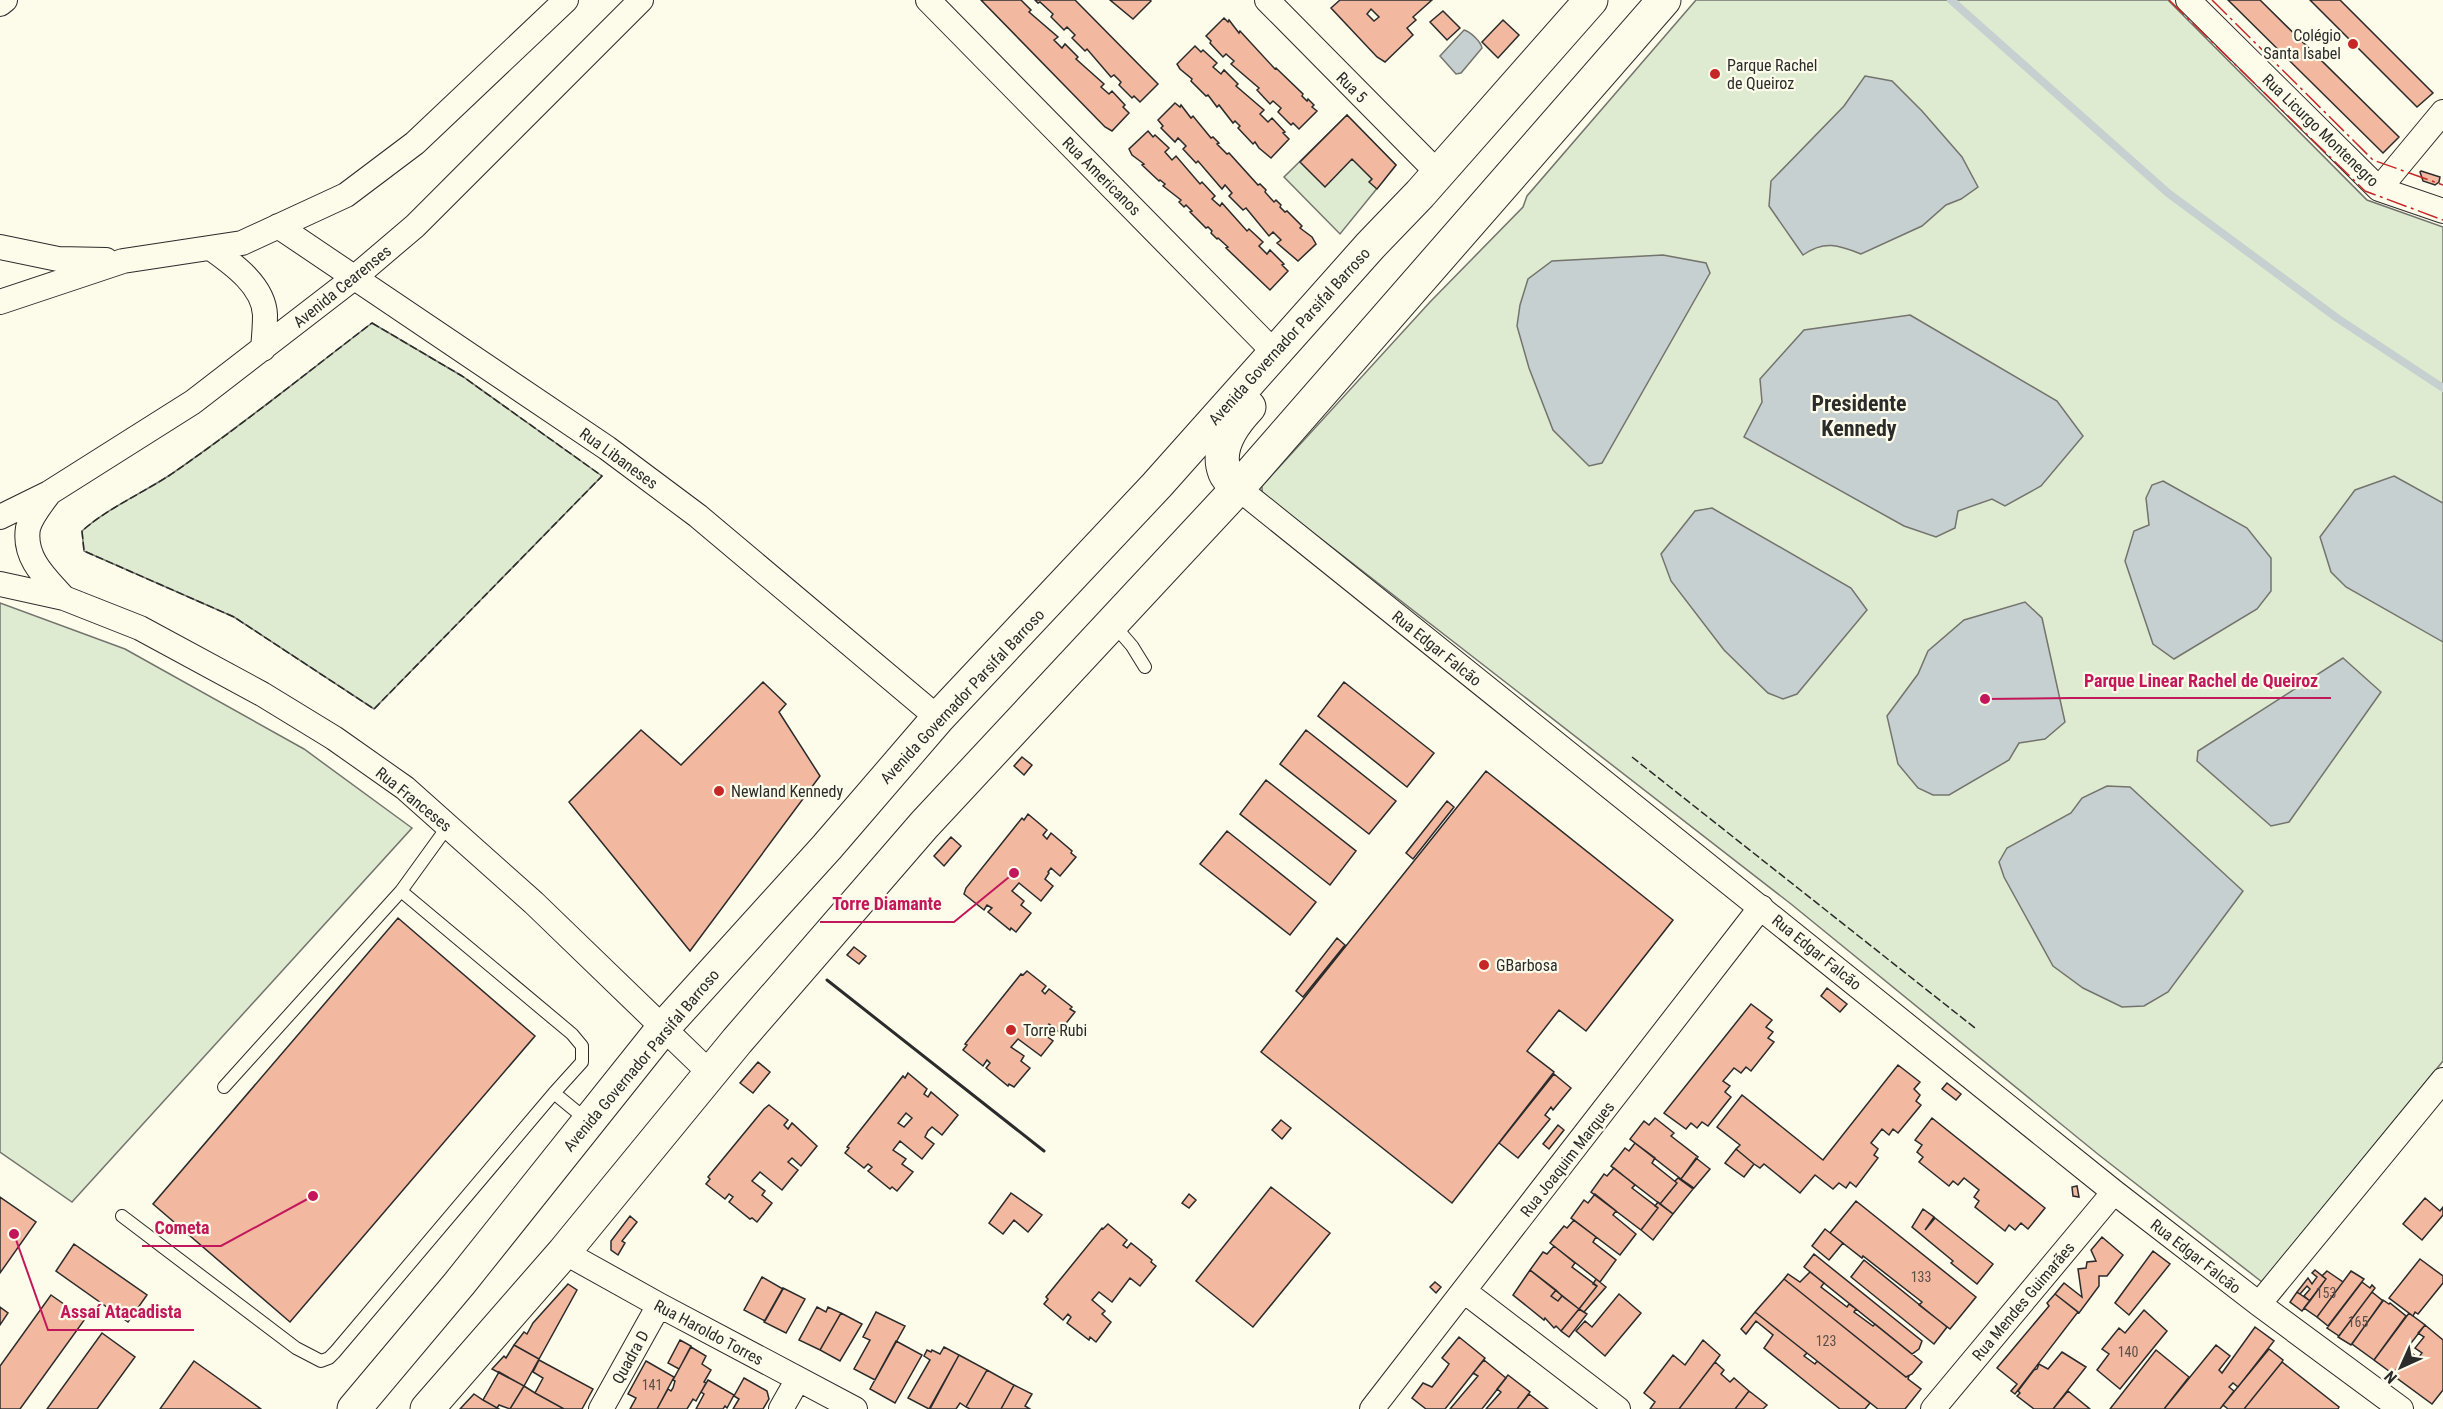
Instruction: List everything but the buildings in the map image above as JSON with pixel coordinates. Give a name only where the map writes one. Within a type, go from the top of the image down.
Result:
[{"type":"main road","name":"Avenida Governador Parsifal Barroso","points":[[354,1409],[459,1284],[664,1027],[827,847],[938,718],[1149,494],[1370,246],[1429,184],[1591,0]]},
{"type":"main road","points":[[427,1409],[564,1251],[711,1074],[924,825],[1238,488],[1664,0]]},
{"type":"main road","points":[[1238,488],[1225,474],[1223,459],[1225,441],[1233,424],[1384,255],[1429,184]]},
{"type":"street","points":[[0,4],[5,0]]},
{"type":"street","points":[[0,247],[58,259],[123,261],[242,243],[346,195],[415,143],[566,0]]},
{"type":"street","name":"Avenida Cearenses","points":[[0,517],[49,493],[193,402],[355,277],[415,226],[641,0]]},
{"type":"street","name":"Rua Americanos","points":[[928,0],[1275,352]]},
{"type":"street","name":"Rua 5","points":[[1266,0],[1429,184]]},
{"type":"street","name":"Rua Licurgo Montenegro","points":[[2188,0],[2379,189],[2443,211]]},
{"type":"street","points":[[2379,189],[2443,112]]},
{"type":"street","name":"Rua Libaneses","points":[[278,226],[607,448],[698,516],[938,718]]},
{"type":"street","points":[[212,249],[242,271],[255,289],[265,312],[263,349]]},
{"type":"street","points":[[0,302],[123,261]]},
{"type":"street","name":"Rua Edgar Falcão","points":[[1238,488],[2114,1192],[2259,1305],[2401,1409]]},
{"type":"street","name":"Rua Franceses","points":[[49,493],[28,527],[29,548],[32,561],[64,598]]},
{"type":"street","name":"Rua Franceses","points":[[0,584],[64,598],[140,628],[262,694],[334,738],[405,788],[448,826],[534,903],[711,1074]]},
{"type":"street","name":"Rua Joaquim Marques","points":[[1372,1409],[1761,907]]},
{"type":"street","points":[[2259,1305],[2443,1080]]},
{"type":"street","name":"Rua Mendes Guimarães","points":[[1933,1409],[2114,1192]]},
{"type":"street","name":"Rua Haroldo Torres","points":[[564,1251],[659,1305],[855,1409]]},
{"type":"street","points":[[1464,1291],[1618,1409]]},
{"type":"street","name":"Quadra D","points":[[601,1409],[659,1305]]},
{"type":"street","points":[[781,1409],[798,1379]]},
{"type":"lane","points":[[1112,623],[1132,646],[1145,667]]},
{"type":"lane","points":[[225,1088],[401,891],[448,826]]},
{"type":"lane","points":[[122,1216],[296,1348],[321,1361],[329,1358],[335,1352],[582,1062],[582,1046],[572,1034],[401,891]]},
{"type":"lane","points":[[554,1093],[589,1121]]},
{"type":"green space","points":[[1696,0],[2168,0],[2367,200],[2443,227],[2443,1061],[2262,1282],[2099,1155],[1791,904],[1262,493],[1262,486],[1430,302],[1523,207],[1527,196]]},
{"type":"green space","points":[[1347,115],[1396,165],[1340,234],[1284,177]]},
{"type":"green space","points":[[372,323],[462,376],[602,476],[374,709],[234,617],[84,551],[82,531],[103,515],[196,457]]},
{"type":"green space","points":[[0,603],[125,649],[304,749],[412,828],[72,1202],[0,1152]]},
{"type":"shaded area","points":[[1464,30],[1480,43],[1482,48],[1461,73],[1456,74],[1440,56]]},
{"type":"shaded area","points":[[1865,76],[1892,81],[1962,157],[1978,187],[1961,199],[1946,205],[1922,226],[1861,254],[1846,248],[1825,246],[1803,255],[1769,206],[1771,181],[1844,106]]},
{"type":"shaded area","points":[[1663,255],[1706,263],[1710,273],[1602,463],[1589,466],[1553,430],[1529,368],[1517,326],[1520,305],[1528,279],[1552,261]]},
{"type":"shaded area","points":[[1910,315],[2057,401],[2083,436],[2041,486],[2005,506],[1992,499],[1958,511],[1955,528],[1936,537],[1904,526],[1744,437],[1762,402],[1760,379],[1804,330]]},
{"type":"shaded area","points":[[2394,476],[2443,503],[2443,642],[2346,587],[2331,572],[2320,537],[2355,490]]},
{"type":"shaded area","points":[[2163,481],[2247,528],[2271,558],[2271,591],[2257,609],[2174,659],[2153,644],[2125,561],[2134,531],[2149,525],[2146,498],[2152,485]]},
{"type":"shaded area","points":[[1712,508],[1851,588],[1867,610],[1797,694],[1783,699],[1768,693],[1724,650],[1671,581],[1661,554],[1695,511]]},
{"type":"shaded area","points":[[2025,602],[2042,618],[2065,722],[2045,739],[2019,743],[2009,760],[1949,795],[1933,795],[1918,788],[1898,764],[1887,716],[1918,674],[1928,651],[1964,620]]},
{"type":"shaded area","points":[[2343,658],[2381,692],[2289,822],[2271,826],[2197,761],[2198,751]]},
{"type":"shaded area","points":[[2107,786],[2130,787],[2243,891],[2168,992],[2144,1006],[2122,1007],[2083,988],[2053,966],[2004,877],[1999,862],[2007,848],[2071,813],[2082,798]]},
{"type":"waterway","points":[[1951,0],[2168,193],[2337,318],[2443,388]]},
{"type":"fence","points":[[372,323],[462,376],[602,476],[374,709],[234,617],[84,551],[82,531],[103,515],[196,457],[372,323]]},
{"type":"fence","points":[[1632,757],[1975,1028]]},
{"type":"wall","points":[[827,980],[1044,1151]]},
{"type":"power","points":[[2169,0],[2365,191],[2443,220]]},
{"type":"power","points":[[2212,0],[2373,160],[2443,185]]},
{"type":"place","name":"Colégio Santa Isabel","points":[[2353,44]]},
{"type":"place","name":"Parque Rachel de Queiroz","points":[[1715,74]]},
{"type":"place","name":"Parque Linear Rachel de Queiroz","points":[[1985,699]]},
{"type":"place","name":"Newland Kennedy","points":[[719,791]]},
{"type":"place","name":"Torre Diamante","points":[[1014,873]]},
{"type":"place","name":"GBarbosa","points":[[1484,965]]},
{"type":"place","name":"Torre Rubi","points":[[1011,1030]]},
{"type":"place","name":"Cometa","points":[[313,1196]]},
{"type":"place","name":"Assaí Atacadista","points":[[14,1234]]},
{"type":"district","name":"Presidente Kennedy","points":[[1859,416]]}]
